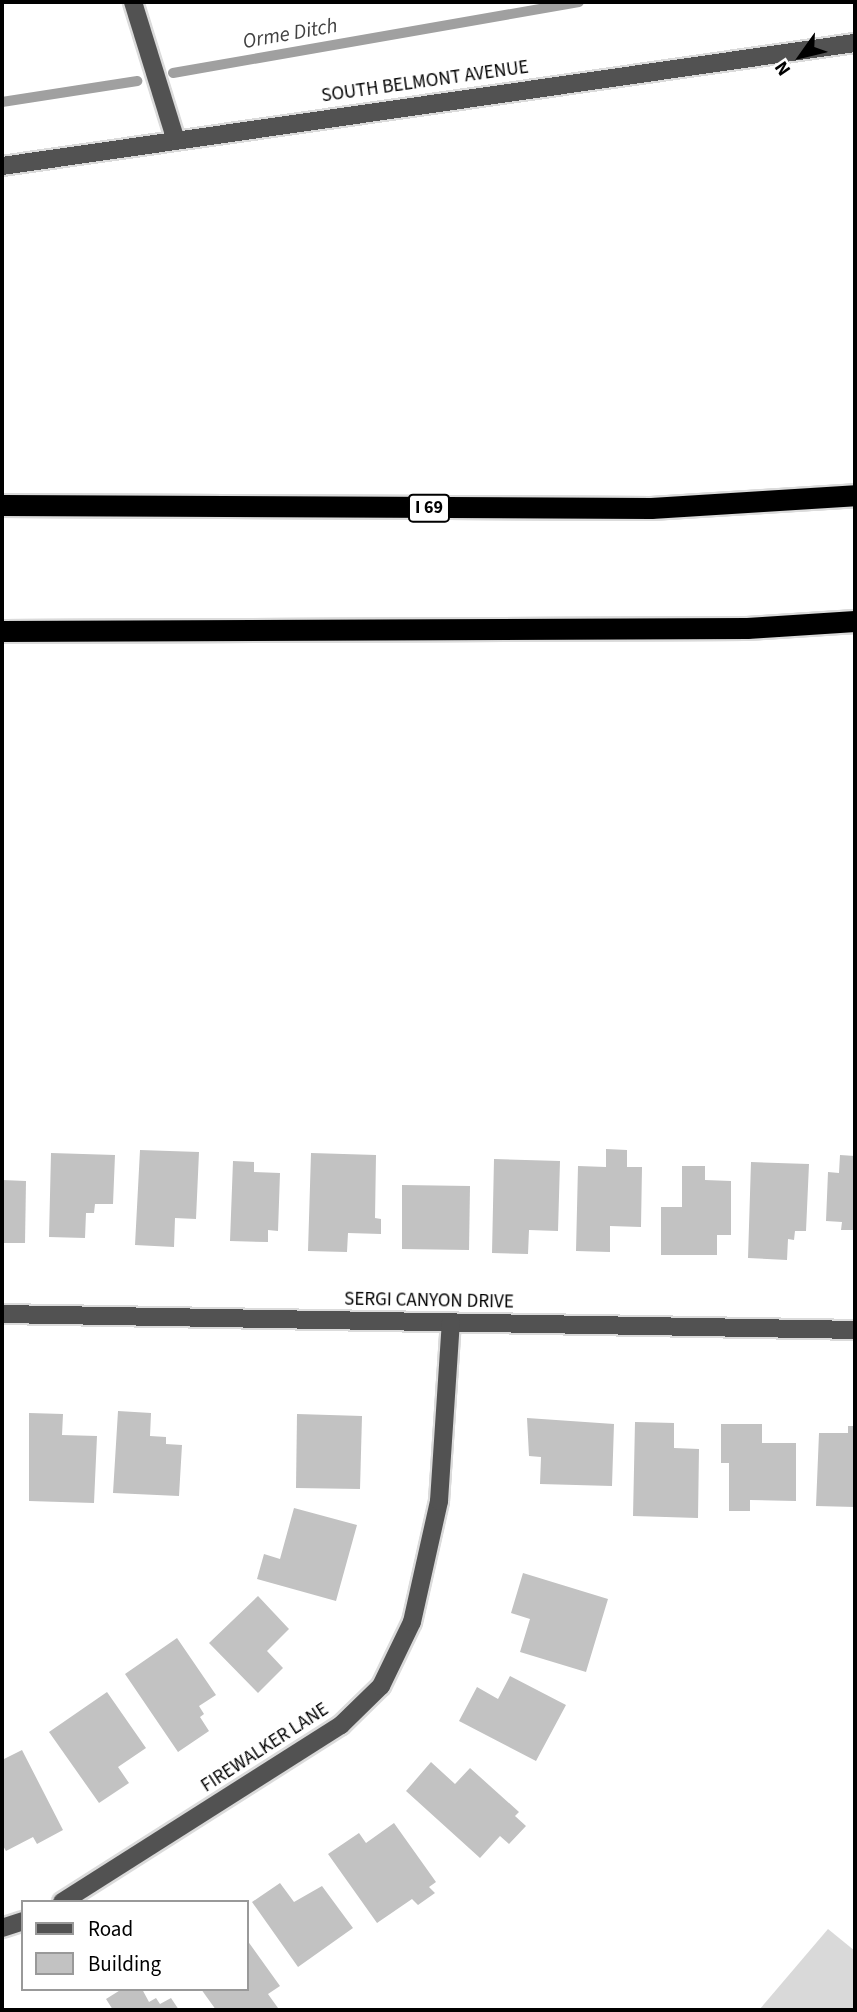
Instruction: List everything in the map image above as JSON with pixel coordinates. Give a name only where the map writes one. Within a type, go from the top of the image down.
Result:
[{"type":"highway","name":"I 69","points":[[2,505],[652,508],[855,495]]},
{"type":"highway","points":[[2,631],[734,628],[855,621]]},
{"type":"street","points":[[133,2],[175,138]]},
{"type":"street","name":"SOUTH BELMONT AVENUE","points":[[2,166],[175,138],[855,43]]},
{"type":"street","name":"SERGI CANYON DRIVE","points":[[2,1314],[855,1329]]},
{"type":"street","name":"FIREWALKER LANE","points":[[65,1900],[341,1725],[381,1686],[412,1622],[439,1501],[451,1322]]},
{"type":"street","points":[[2,1928],[21,1922]]},
{"type":"shaded area","points":[[828,1929],[855,1951],[855,2010],[759,2010]]},
{"type":"building","points":[[606,1149],[627,1150],[627,1167],[642,1167],[641,1227],[610,1226],[610,1252],[576,1251],[578,1166],[606,1167]]},
{"type":"building","points":[[140,1150],[199,1152],[196,1219],[175,1218],[174,1247],[135,1245]]},
{"type":"building","points":[[51,1153],[115,1155],[113,1204],[95,1204],[94,1213],[86,1213],[85,1238],[49,1237]]},
{"type":"building","points":[[311,1153],[376,1155],[375,1218],[381,1219],[381,1234],[348,1233],[347,1252],[308,1251]]},
{"type":"building","points":[[840,1155],[855,1156],[855,1230],[841,1230],[842,1222],[826,1221],[828,1172],[839,1173]]},
{"type":"building","points":[[494,1159],[560,1161],[558,1231],[529,1230],[528,1254],[492,1253]]},
{"type":"building","points":[[233,1161],[254,1162],[254,1172],[280,1173],[278,1231],[268,1230],[268,1242],[230,1241]]},
{"type":"building","points":[[751,1162],[809,1164],[806,1231],[795,1231],[794,1240],[788,1239],[787,1260],[748,1258]]},
{"type":"building","points":[[682,1166],[705,1166],[705,1180],[731,1181],[731,1235],[717,1235],[717,1255],[661,1255],[661,1207],[682,1207]]},
{"type":"building","points":[[2,1180],[26,1181],[25,1243],[2,1243]]},
{"type":"building","points":[[402,1185],[470,1186],[469,1250],[402,1249]]},
{"type":"building","points":[[118,1411],[151,1413],[150,1436],[166,1437],[166,1444],[182,1445],[179,1496],[113,1493]]},
{"type":"building","points":[[29,1413],[63,1414],[62,1435],[97,1436],[94,1503],[29,1501]]},
{"type":"building","points":[[297,1414],[362,1416],[360,1489],[296,1488]]},
{"type":"building","points":[[527,1418],[614,1424],[612,1486],[540,1484],[541,1457],[529,1456]]},
{"type":"building","points":[[635,1422],[674,1423],[674,1448],[699,1449],[698,1518],[633,1516]]},
{"type":"building","points":[[721,1424],[762,1424],[762,1443],[796,1443],[796,1501],[750,1500],[750,1511],[729,1511],[729,1463],[721,1463]]},
{"type":"building","points":[[848,1426],[855,1426],[855,1507],[816,1506],[819,1433],[848,1433]]},
{"type":"building","points":[[294,1508],[357,1525],[336,1601],[257,1579],[264,1554],[280,1559]]},
{"type":"building","points":[[523,1573],[608,1599],[586,1672],[520,1652],[530,1619],[511,1613]]},
{"type":"building","points":[[258,1596],[289,1629],[267,1651],[283,1668],[258,1693],[209,1643]]},
{"type":"building","points":[[177,1638],[216,1695],[199,1706],[204,1714],[200,1717],[209,1731],[178,1752],[125,1674]]},
{"type":"building","points":[[510,1676],[566,1705],[536,1761],[459,1721],[477,1687],[498,1699]]},
{"type":"building","points":[[107,1692],[146,1748],[118,1767],[129,1783],[99,1803],[49,1732]]},
{"type":"building","points":[[22,1750],[63,1830],[37,1844],[33,1837],[6,1851],[2,1844],[2,1760]]},
{"type":"building","points":[[431,1762],[455,1784],[470,1768],[519,1812],[515,1816],[526,1826],[509,1844],[500,1836],[480,1858],[406,1791]]},
{"type":"building","points":[[394,1823],[436,1882],[429,1887],[435,1893],[418,1905],[412,1899],[377,1923],[328,1854],[359,1833],[366,1843]]},
{"type":"building","points":[[280,1883],[294,1902],[322,1886],[353,1928],[298,1967],[252,1902]]},
{"type":"building","points":[[248,1941],[280,1986],[268,1994],[278,2008],[216,2010],[202,1991],[248,1991]]},
{"type":"building","points":[[119,1991],[143,1991],[149,2002],[156,1998],[160,2004],[171,1998],[179,2010],[113,2010],[106,1999]]},
{"type":"waterway","name":"Orme Ditch","points":[[173,73],[579,2]]},
{"type":"waterway","name":"Orme Ditch","points":[[2,102],[137,81]]}]
